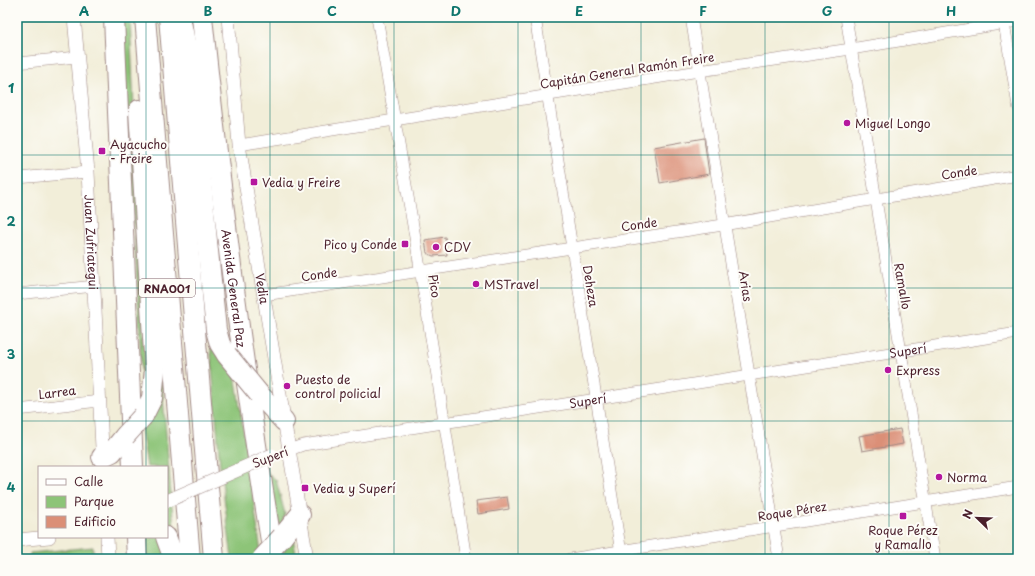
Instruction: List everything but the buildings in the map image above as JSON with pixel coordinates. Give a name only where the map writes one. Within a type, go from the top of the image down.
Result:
[{"type":"highway","points":[[108,17],[115,62]]},
{"type":"highway","points":[[114,17],[128,436],[133,466]]},
{"type":"highway","points":[[102,462],[128,436],[143,416],[152,398],[155,370],[139,103],[145,17]]},
{"type":"highway","name":"RNA001","points":[[145,17],[190,559]]},
{"type":"highway","name":"RNA001","points":[[169,17],[214,555]]},
{"type":"highway","points":[[180,17],[189,62],[216,330],[220,344],[227,355],[259,394],[284,421]]},
{"type":"highway","name":"Avenida General Paz","points":[[202,17],[223,212],[248,400],[274,559]]},
{"type":"highway","points":[[206,59],[207,17]]},
{"type":"highway","points":[[128,436],[139,466]]},
{"type":"highway","points":[[262,559],[300,515]]},
{"type":"highway","points":[[136,538],[136,559]]},
{"type":"highway","points":[[166,538],[174,559]]},
{"type":"street","name":"Juan Zufriategui","points":[[74,17],[88,172],[102,462]]},
{"type":"street","name":"Vedia","points":[[228,17],[239,145],[307,559]]},
{"type":"street","name":"Pico","points":[[377,17],[466,559]]},
{"type":"street","name":"Deheza","points":[[535,17],[549,96],[595,399],[621,555]]},
{"type":"street","name":"Arias","points":[[691,17],[748,376],[779,559]]},
{"type":"street","name":"Ramallo","points":[[846,17],[935,559]]},
{"type":"street","points":[[1004,20],[1018,106]]},
{"type":"street","name":"Capitán General Ramón Freire","points":[[239,145],[699,71],[851,49],[1004,20],[1018,21]]},
{"type":"street","points":[[17,63],[77,57]]},
{"type":"street","points":[[17,178],[88,172]]},
{"type":"street","name":"Conde","points":[[264,295],[724,225],[875,198],[1018,175]]},
{"type":"street","points":[[17,294],[94,286]]},
{"type":"street","name":"Superí","points":[[168,501],[272,455],[303,445],[1018,333]]},
{"type":"street","name":"Larrea","points":[[17,410],[100,400]]},
{"type":"street","name":"Roque Pérez","points":[[570,559],[621,555],[773,527],[1018,487]]},
{"type":"street","points":[[17,540],[38,538]]},
{"type":"street","points":[[107,538],[108,559]]},
{"type":"green space","points":[[122,17],[130,17],[146,387],[142,404],[138,307]]},
{"type":"green space","points":[[208,317],[235,373],[261,552],[256,559],[232,559],[220,466]]},
{"type":"green space","points":[[161,373],[175,542],[173,542],[168,528],[168,466],[147,466],[141,428]]},
{"type":"green space","points":[[268,473],[276,480],[285,514],[280,530]]},
{"type":"green space","points":[[145,538],[161,538],[168,559],[146,559]]},
{"type":"green space","points":[[293,538],[297,559],[285,559],[283,546]]},
{"type":"green space","points":[[93,547],[93,559],[30,559],[30,553]]},
{"type":"place","name":"Miguel Longo","points":[[847,123]]},
{"type":"place","name":"Ayacucho - Freire","points":[[102,151]]},
{"type":"place","name":"Vedia y Freire","points":[[254,182]]},
{"type":"place","name":"Pico y Conde","points":[[405,244]]},
{"type":"place","name":"CDV","points":[[436,247]]},
{"type":"place","name":"MSTravel","points":[[476,284]]},
{"type":"place","name":"Express","points":[[888,370]]},
{"type":"place","name":"Puesto de control policial","points":[[287,386]]},
{"type":"place","name":"Norma","points":[[939,477]]},
{"type":"place","name":"Vedia y Superí","points":[[305,488]]},
{"type":"place","name":"Roque Pérez y Ramallo","points":[[903,516]]}]
